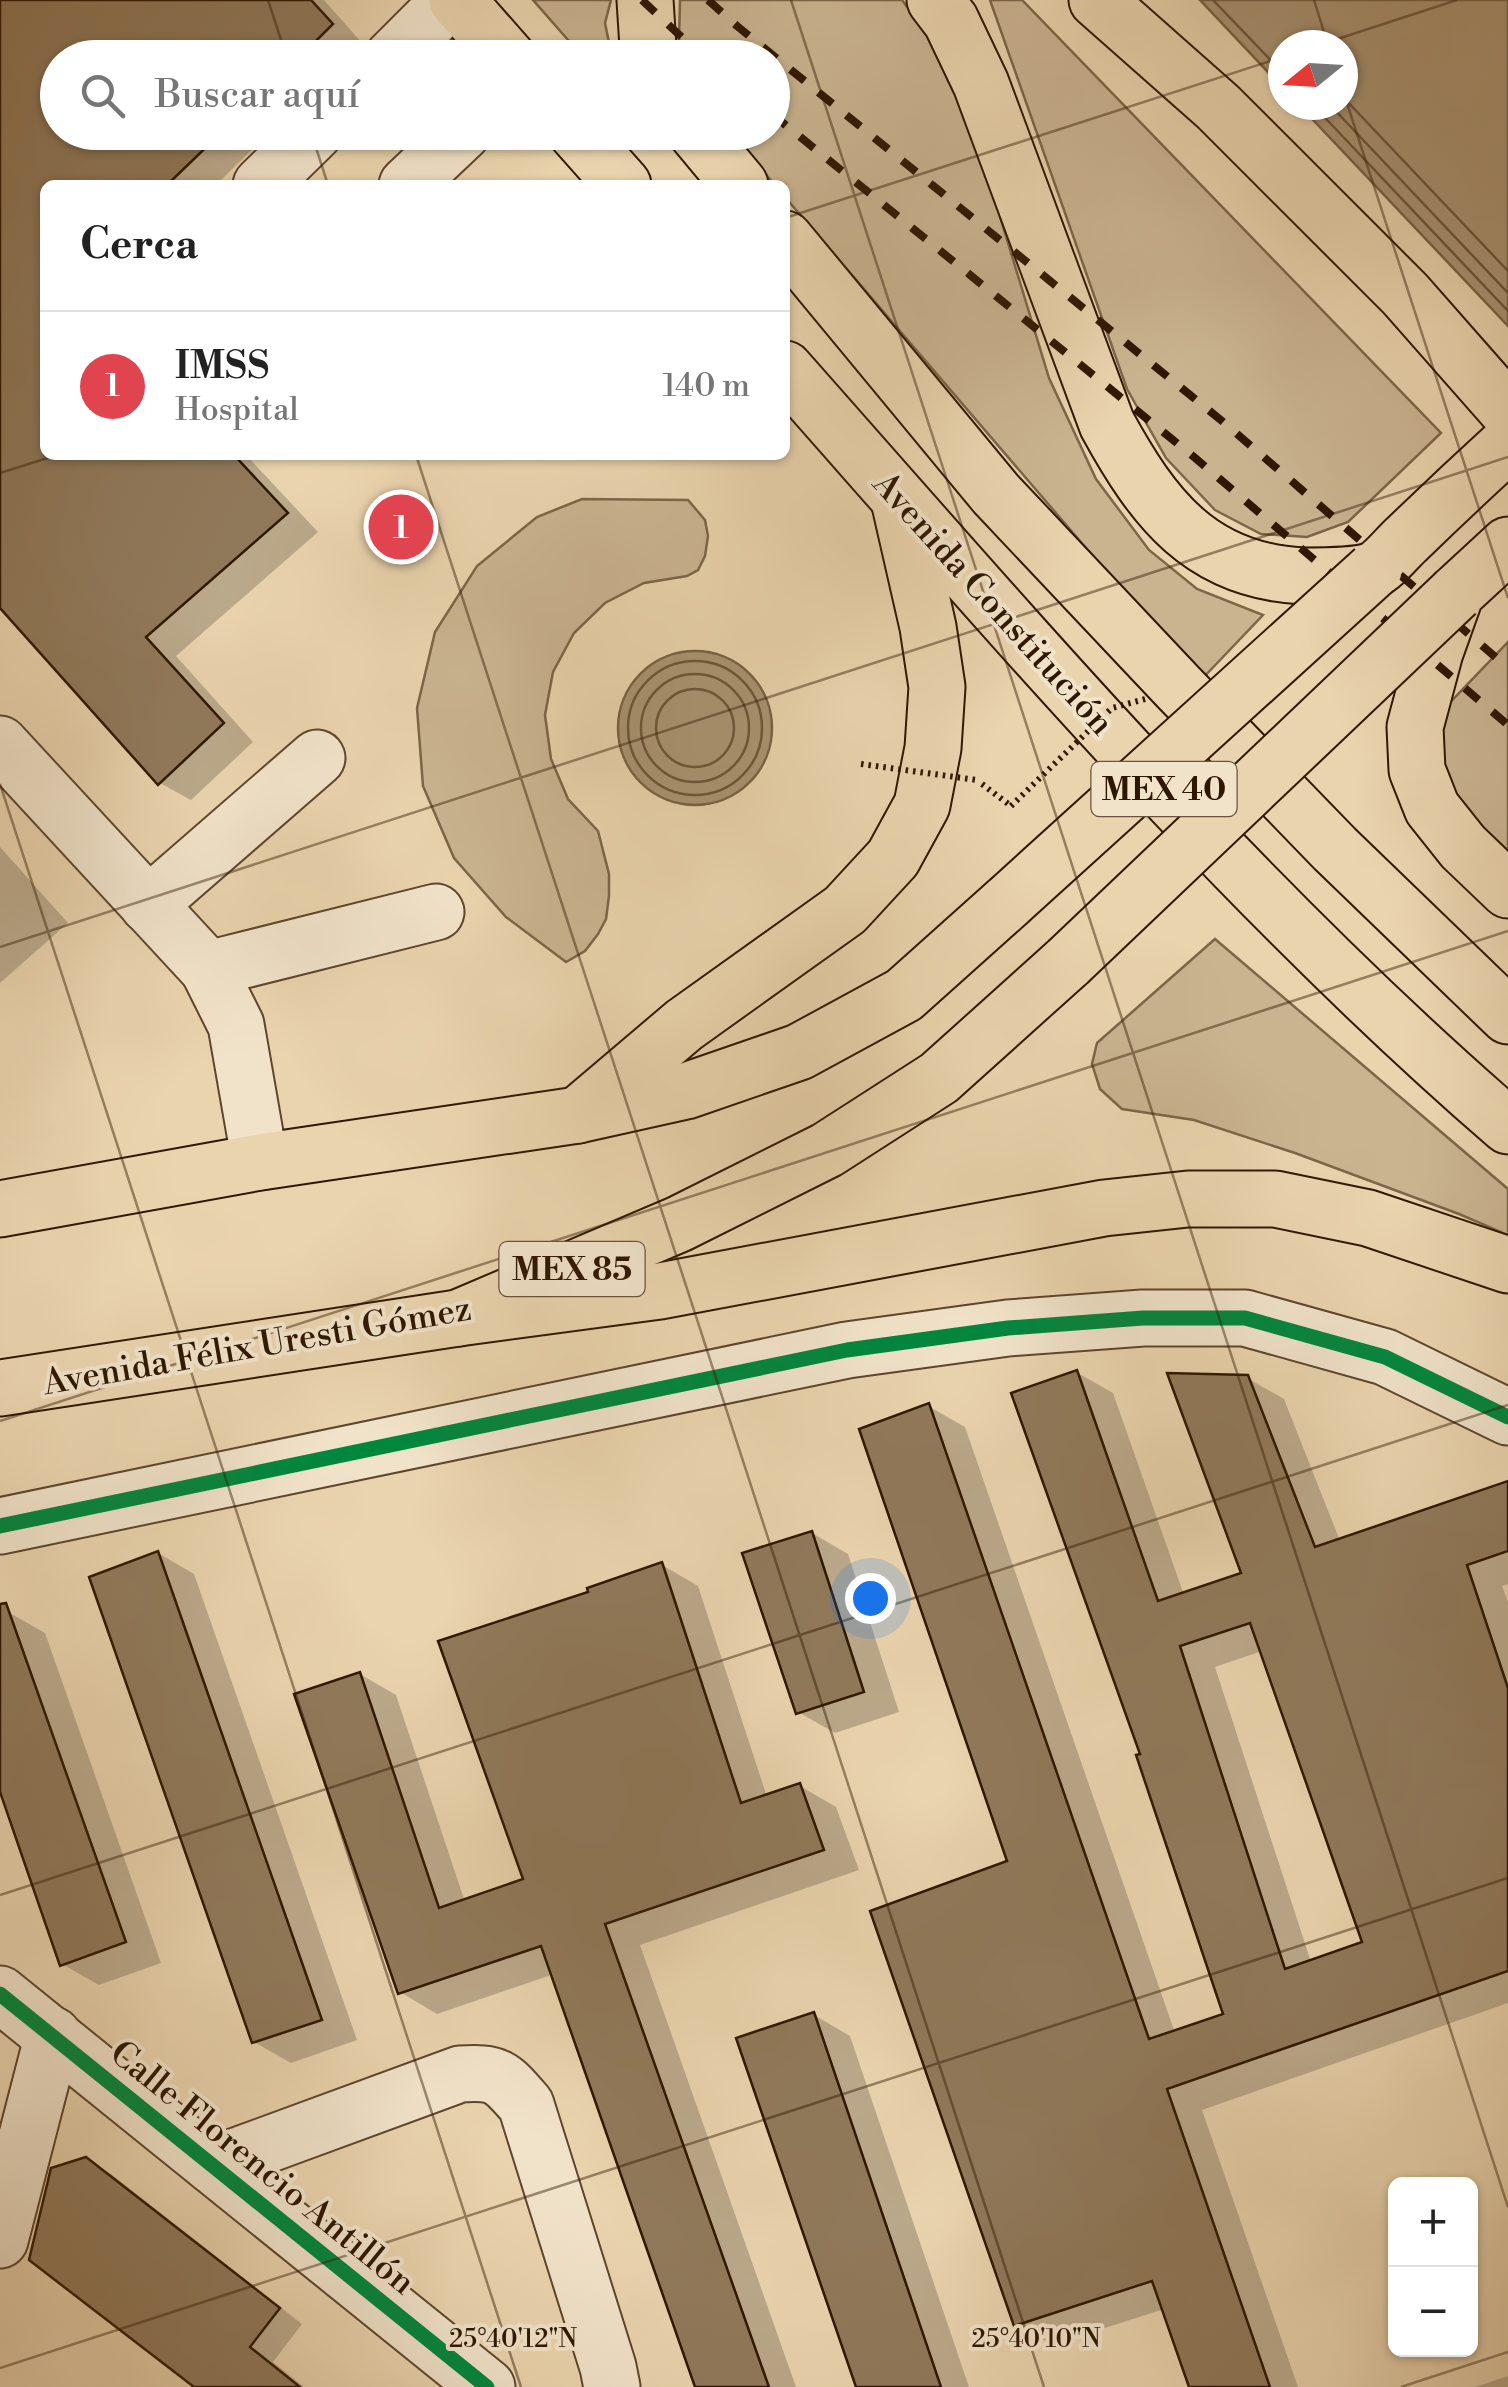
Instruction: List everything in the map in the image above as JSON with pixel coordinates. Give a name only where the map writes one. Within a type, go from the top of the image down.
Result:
[{"type":"main road","points":[[453,0],[491,40]]},
{"type":"main road","points":[[645,0],[648,40]]},
{"type":"main road","points":[[935,0],[951,20],[981,84],[1107,424],[1135,475],[1184,531],[1210,550],[1245,566],[1277,574],[1315,576],[1374,570]]},
{"type":"main road","points":[[1097,0],[1231,120],[1404,294],[1508,410]]},
{"type":"main road","points":[[592,150],[619,180]]},
{"type":"main road","points":[[711,150],[736,180]]},
{"type":"main road","points":[[790,245],[1022,522],[1335,849],[1508,1016]]},
{"type":"main road","name":"Avenida Constitución","points":[[790,375],[1080,701],[1276,909],[1508,1126]]},
{"type":"main road","points":[[0,1209],[260,1162],[578,1116],[686,1091],[798,1052],[904,995],[1508,444]]},
{"type":"main road","points":[[578,1116],[684,1025],[845,910],[894,858],[922,805],[933,748],[937,687],[928,627],[898,497]]},
{"type":"main road","name":"Avenida Félix Uresti Gómez","points":[[0,1388],[458,1318],[678,1224],[826,1150],[938,1078],[1068,962],[1508,545]]},
{"type":"main road","points":[[1456,593],[1434,652],[1416,726],[1418,770],[1432,808],[1463,847],[1508,890]]},
{"type":"main road","points":[[458,1318],[660,1291],[1104,1208],[1188,1199],[1275,1198],[1368,1218],[1508,1265]]},
{"type":"street","points":[[411,40],[453,0]]},
{"type":"street","points":[[267,180],[297,150]]},
{"type":"street","points":[[412,180],[443,150]]},
{"type":"street","points":[[0,744],[208,969],[236,1025],[260,1162]]},
{"type":"street","points":[[148,905],[317,758]]},
{"type":"street","points":[[208,969],[436,912]]},
{"type":"street","points":[[0,1526],[848,1350],[1008,1328],[1143,1318],[1245,1318],[1385,1356],[1508,1418]]},
{"type":"street","name":"Calle Florencio Antillón","points":[[0,1994],[487,2387]]},
{"type":"street","points":[[0,2240],[53,2035]]},
{"type":"street","points":[[212,2165],[460,2074],[488,2073],[498,2078],[526,2104],[612,2387]]},
{"type":"path","points":[[861,764],[978,780],[1011,806]]},
{"type":"shaded area","points":[[533,0],[611,0],[605,23],[608,40],[568,40]]},
{"type":"shaded area","points":[[680,0],[902,0],[940,51],[974,131],[1049,378],[1096,479],[1149,550],[1197,589],[1263,615],[1200,681],[790,203],[790,180],[771,180],[744,150],[790,150],[790,40],[679,40]]},
{"type":"shaded area","points":[[990,0],[1022,0],[1441,433],[1348,522],[1307,537],[1261,534],[1215,510],[1166,458],[1127,389]]},
{"type":"shaded area","points":[[582,499],[688,500],[705,520],[708,536],[698,570],[687,576],[644,583],[605,603],[574,633],[553,672],[545,715],[551,759],[568,799],[598,831],[609,874],[606,919],[585,951],[566,962],[506,917],[454,858],[423,786],[417,708],[435,632],[477,566],[537,517]]},
{"type":"shaded area","points":[[1508,642],[1508,851],[1461,806],[1443,771],[1439,714]]},
{"type":"shaded area","points":[[1215,939],[1508,1189],[1508,1235],[1295,1153],[1194,1120],[1122,1109],[1100,1089],[1092,1064],[1097,1043]]},
{"type":"water","points":[[1200,0],[1508,0],[1508,326],[1313,120],[1358,120],[1358,30],[1268,30],[1268,72]]},
{"type":"water","points":[[695,651],[724,657],[749,674],[766,699],[772,728],[766,757],[749,782],[724,799],[695,805],[666,799],[641,782],[624,757],[618,728],[624,699],[641,674],[666,657]]},
{"type":"building","points":[[0,0],[311,0],[333,24],[317,40],[40,40],[40,150],[203,150],[172,180],[40,180],[40,460],[239,460],[288,513],[146,637],[224,723],[158,785],[0,608]]},
{"type":"building","points":[[1077,1370],[1158,1601],[1241,1573],[1167,1373],[1248,1375],[1315,1547],[1508,1481],[1508,1551],[1467,1565],[1508,1688],[1508,1971],[1167,2089],[1270,2387],[1189,2387],[1152,2281],[1014,2326],[870,1911],[1007,1861],[859,1429],[929,1403],[1149,2039],[1223,2014],[1136,1755],[1140,1754],[1011,1393]],"holes":[[[1250,1623],[1362,1942],[1285,1969],[1180,1646]]]},
{"type":"building","points":[[812,1531],[864,1692],[796,1714],[742,1553]]},
{"type":"building","points":[[158,1551],[322,2020],[252,2043],[89,1577]]},
{"type":"building","points":[[662,1562],[741,1803],[800,1783],[824,1850],[605,1924],[769,2387],[695,2387],[541,1946],[398,1994],[294,1694],[360,1672],[439,1908],[523,1879],[438,1641],[588,1592],[587,1588]]},
{"type":"building","points":[[6,1603],[126,1942],[60,1966],[0,1792],[0,1604]]},
{"type":"building","points":[[814,2012],[941,2387],[856,2387],[736,2038]]},
{"type":"building","points":[[86,2157],[280,2308],[250,2347],[300,2387],[194,2387],[29,2260],[51,2168]]},
{"type":"railway","points":[[642,0],[685,40]]},
{"type":"railway","points":[[708,0],[754,40]]},
{"type":"railway","points":[[790,69],[1222,421],[1508,668]]},
{"type":"railway","points":[[790,129],[1194,457],[1508,725]]},
{"type":"cycle path","points":[[0,1526],[847,1350],[1008,1328],[1143,1318],[1245,1318],[1385,1357],[1508,1417]]},
{"type":"cycle path","points":[[0,1994],[487,2387]]},
{"type":"place","name":"IMSS","points":[[401,527]]}]
